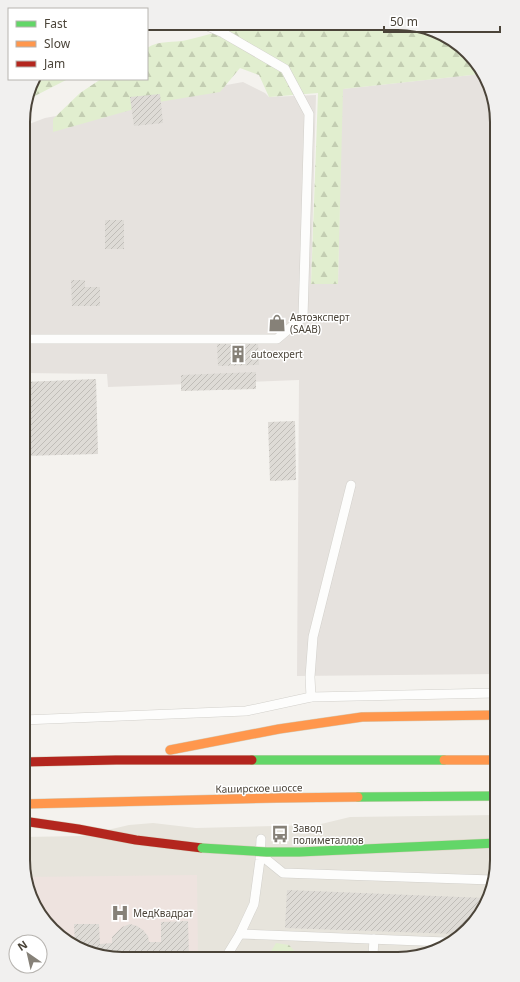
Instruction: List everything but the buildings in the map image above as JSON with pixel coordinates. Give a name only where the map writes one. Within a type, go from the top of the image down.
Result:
[{"type":"main road","points":[[116,760],[279,729],[362,717],[490,715]]},
{"type":"main road","points":[[30,762],[116,760],[490,760]]},
{"type":"main road","name":"Каширское шоссе","points":[[30,804],[277,798],[490,796]]},
{"type":"main road","points":[[30,822],[136,840],[202,848],[267,852],[299,852],[490,843]]},
{"type":"lane","points":[[30,339],[277,339],[303,317],[309,114],[285,69],[216,30]]},
{"type":"lane","points":[[311,697],[310,677],[314,637],[351,485]]},
{"type":"lane","points":[[30,720],[246,711],[311,697],[490,692]]},
{"type":"lane","points":[[229,952],[240,934],[254,904],[261,855],[261,839]]},
{"type":"lane","points":[[261,855],[283,872],[488,880]]},
{"type":"lane","points":[[240,934],[441,942]]},
{"type":"lane","points":[[373,952],[374,939]]},
{"type":"shaded area","points":[[476,74],[481,81],[485,92],[490,122],[490,674],[297,676],[299,380],[108,387],[107,374],[30,373],[30,124],[45,118],[243,82],[265,93],[269,97],[316,95],[311,284],[338,284],[342,89]]},
{"type":"shaded area","points":[[490,815],[490,866],[488,878],[481,901],[467,921],[459,929],[439,943],[410,951],[110,951],[98,949],[81,943],[61,929],[53,921],[39,901],[32,878],[30,837],[82,836],[129,825],[153,823],[196,828],[317,825],[350,817]]},
{"type":"shaded area","name":"МедКвадрат","points":[[197,875],[198,952],[122,952],[98,949],[81,943],[61,929],[53,921],[39,901],[32,877]]},
{"type":"green space","points":[[398,30],[416,32],[439,39],[459,53],[476,74],[343,89],[338,284],[311,284],[318,93],[269,97],[259,75],[240,68],[220,92],[159,102],[53,132],[53,119],[80,93],[100,80],[148,80],[148,47],[161,43],[182,41],[200,37],[219,31]]},
{"type":"green space","points":[[40,80],[66,80],[33,97]]},
{"type":"green space","points":[[276,943],[289,945],[295,952],[271,952]]},
{"type":"traffic: fast","points":[[252,760],[444,760]]},
{"type":"traffic: fast","points":[[358,797],[490,796]]},
{"type":"traffic: fast","points":[[202,848],[267,852],[299,852],[490,843]]},
{"type":"traffic: slow","points":[[170,750],[279,729],[362,717],[490,715]]},
{"type":"traffic: slow","points":[[444,760],[490,760]]},
{"type":"traffic: slow","points":[[30,804],[358,797]]},
{"type":"traffic: jam","points":[[30,762],[252,760]]},
{"type":"traffic: jam","points":[[30,822],[136,840],[202,848]]},
{"type":"place","name":"Автоэксперт (SAAB)","points":[[277,323]]},
{"type":"place","name":"autoexpert","points":[[238,354]]},
{"type":"place","name":"Завод полиметаллов","points":[[280,834]]},
{"type":"place","name":"МедКвадрат","points":[[120,913]]}]
